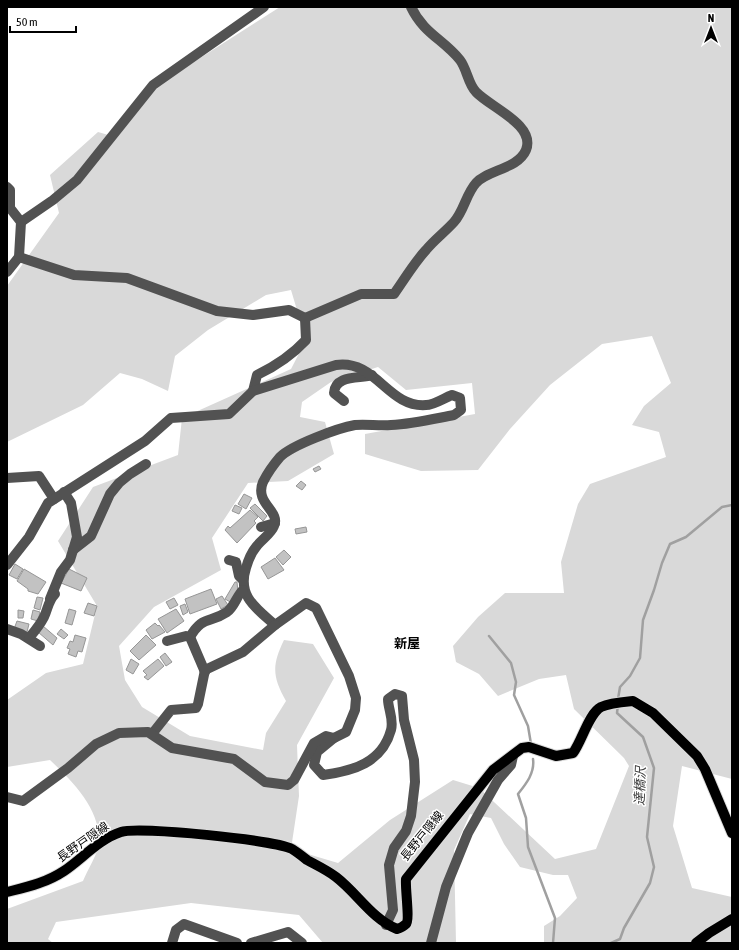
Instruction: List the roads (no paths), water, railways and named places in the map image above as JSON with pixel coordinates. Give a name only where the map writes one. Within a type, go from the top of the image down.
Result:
[{"type":"main road","name":"長野戸隠線","points":[[7,892],[48,880],[63,872],[111,836],[122,831],[135,829],[279,844],[291,849],[336,877],[386,924],[397,929],[406,924],[409,918],[405,892],[406,879],[408,875],[493,770],[522,748],[529,747],[556,756],[573,753],[580,744],[595,712],[601,707],[633,701],[653,713],[697,756],[705,769],[732,833]]},
{"type":"main road","points":[[696,943],[708,933],[732,919]]},
{"type":"street","points":[[21,222],[53,200],[77,180],[153,85],[264,7]]},
{"type":"street","points":[[19,257],[74,275],[127,278],[217,311],[253,315],[289,310],[305,318],[362,294],[394,294],[425,250],[455,221],[476,182],[483,177],[507,167],[521,158],[526,150],[526,135],[518,124],[484,100],[474,91],[461,61],[428,32],[417,19],[411,7]]},
{"type":"street","points":[[7,187],[10,190],[10,208],[21,222],[19,257],[7,272]]},
{"type":"street","points":[[253,391],[257,375],[272,368],[294,352],[306,340],[305,318]]},
{"type":"street","points":[[7,565],[29,537],[48,504],[64,492],[145,441],[171,418],[228,414],[253,391],[336,364],[346,363],[358,367],[372,375],[394,395],[412,404],[427,405],[452,395],[460,398],[461,410],[454,415],[391,425],[355,425],[336,430],[303,443],[281,456],[263,483],[260,492],[275,517],[274,526],[250,556],[243,585],[227,612],[202,621],[197,625],[190,637]]},
{"type":"street","points":[[344,401],[334,393],[334,389],[342,381],[349,377],[372,375]]},
{"type":"street","points":[[73,550],[91,536],[110,494],[119,483],[146,464]]},
{"type":"street","points":[[7,478],[39,476],[54,499]]},
{"type":"street","points":[[29,638],[45,616],[61,572],[70,560],[77,537],[71,503],[64,492]]},
{"type":"street","points":[[261,527],[275,523]]},
{"type":"street","points":[[229,560],[236,562],[239,576],[252,605],[275,625]]},
{"type":"street","points":[[50,599],[59,589]]},
{"type":"street","points":[[204,672],[242,652],[275,625],[306,603],[316,608],[349,676],[356,698],[356,710],[346,732],[334,738],[318,752],[314,765],[323,775],[352,770],[368,763],[381,750],[391,730],[391,716],[388,699],[395,694],[402,696],[404,720],[414,760],[415,782],[411,816],[406,831],[394,848],[389,865],[393,910],[386,924]]},
{"type":"street","points":[[7,629],[29,638],[40,646]]},
{"type":"street","points":[[167,641],[186,636],[190,637]]},
{"type":"street","points":[[152,734],[171,710],[196,708],[198,704],[204,672],[190,637]]},
{"type":"street","points":[[7,797],[23,801],[96,744],[119,733],[148,732],[172,748],[234,759],[265,782],[288,785],[294,780],[314,743],[326,736],[334,738]]},
{"type":"street","points":[[431,943],[446,887],[468,833],[498,780],[511,765],[513,756]]},
{"type":"street","points":[[172,943],[176,930],[184,924],[237,943]]},
{"type":"street","points":[[251,943],[288,932],[302,943]]},
{"type":"waterway","name":"達橋沢","points":[[618,699],[620,687],[630,676],[640,658],[643,620],[670,544],[686,537],[722,507],[732,505]]},
{"type":"waterway","points":[[489,636],[511,663],[516,682],[514,695],[528,726],[531,744]]},
{"type":"waterway","name":"達橋沢","points":[[611,943],[620,939],[624,928],[650,883],[654,867],[647,837],[654,768],[643,737],[617,713],[618,704]]},
{"type":"waterway","points":[[533,759],[533,769],[531,774],[518,794],[526,818],[528,847],[555,918],[553,943]]},
{"type":"district","name":"新屋","points":[[407,643]]}]
